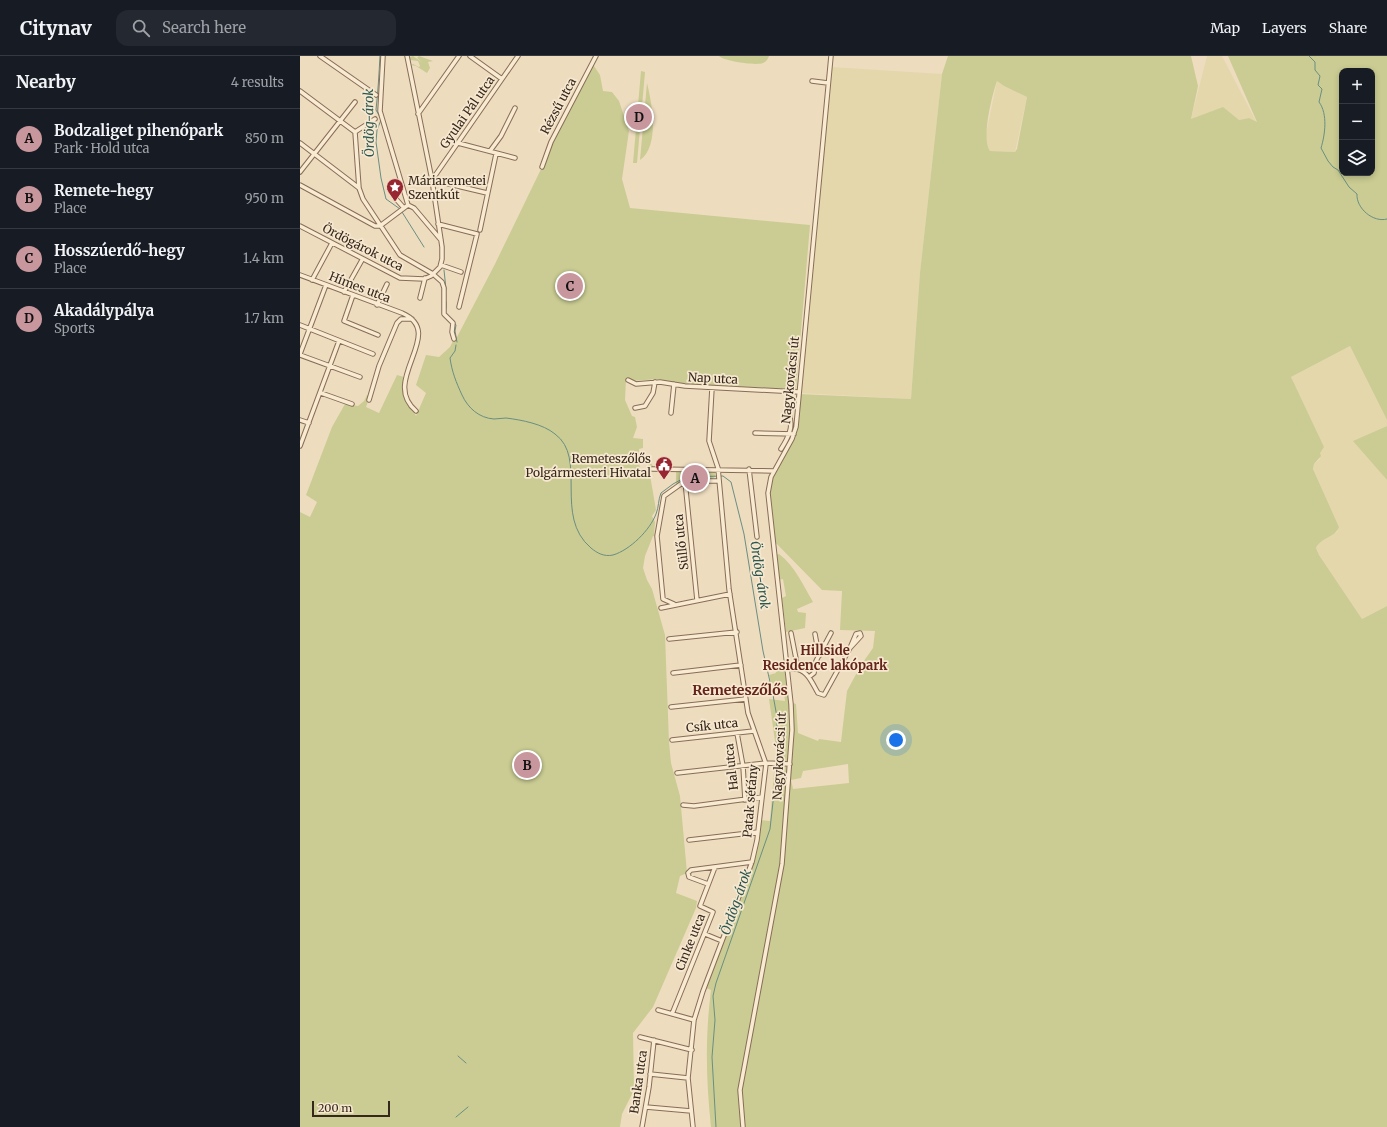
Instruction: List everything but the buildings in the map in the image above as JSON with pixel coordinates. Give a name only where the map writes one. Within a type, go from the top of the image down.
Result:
[{"type":"street","points":[[320,56],[376,95]]},
{"type":"street","points":[[383,56],[380,111],[408,205],[414,208],[441,240]]},
{"type":"street","points":[[407,56],[432,180],[443,253],[441,265],[461,272]]},
{"type":"street","points":[[418,114],[459,56]]},
{"type":"street","points":[[470,56],[502,79]]},
{"type":"street","name":"Gyulai Pál utca","points":[[432,180],[518,56]]},
{"type":"street","name":"Rézsű utca","points":[[542,167],[551,142],[596,56]]},
{"type":"street","name":"Nagykovácsi út","points":[[743,1127],[740,1090],[782,864],[792,730],[791,704],[773,551],[768,493],[769,482],[792,434],[799,392],[831,56]]},
{"type":"street","points":[[812,81],[828,83]]},
{"type":"street","points":[[300,91],[355,132]]},
{"type":"street","points":[[300,172],[355,102]]},
{"type":"street","points":[[490,151],[501,136],[515,108]]},
{"type":"street","points":[[355,132],[375,119]]},
{"type":"street","points":[[355,132],[359,188],[363,199],[400,255],[433,274],[443,285],[444,314],[452,322],[454,339]]},
{"type":"street","points":[[300,143],[359,188]]},
{"type":"street","points":[[458,143],[514,158]]},
{"type":"street","points":[[459,307],[496,154]]},
{"type":"street","points":[[432,180],[487,193]]},
{"type":"street","points":[[300,185],[375,226],[380,226],[408,205]]},
{"type":"street","points":[[396,199],[404,209]]},
{"type":"street","points":[[438,224],[478,232]]},
{"type":"street","points":[[300,231],[301,226]]},
{"type":"street","name":"Ördögárok utca","points":[[301,226],[362,260],[400,278],[417,280],[425,278],[433,274],[441,265]]},
{"type":"street","points":[[312,280],[332,243]]},
{"type":"street","points":[[344,292],[362,260]]},
{"type":"street","name":"Hímes utca","points":[[300,275],[413,319]]},
{"type":"street","points":[[420,298],[425,278]]},
{"type":"street","points":[[326,284],[300,355],[360,377]]},
{"type":"street","points":[[377,305],[387,284]]},
{"type":"street","points":[[353,296],[344,321],[378,335]]},
{"type":"street","points":[[369,400],[379,366],[397,323],[401,319],[413,319],[418,330],[419,341],[405,375],[404,390],[408,405],[416,411]]},
{"type":"street","points":[[300,325],[373,354]]},
{"type":"street","points":[[300,446],[321,393],[339,340]]},
{"type":"street","name":"Nap utca","points":[[628,380],[635,384],[654,382],[712,388],[799,392]]},
{"type":"street","points":[[635,408],[644,406],[653,393],[654,382]]},
{"type":"street","points":[[671,413],[674,384]]},
{"type":"street","name":"Patak sétány","points":[[693,1127],[688,1078],[694,1020],[752,862],[758,832],[766,763],[749,716],[730,594],[718,471],[709,441],[712,388]]},
{"type":"street","points":[[321,393],[352,404]]},
{"type":"street","points":[[781,449],[792,434],[789,414]]},
{"type":"street","points":[[300,420],[309,422]]},
{"type":"street","points":[[755,433],[792,434]]},
{"type":"street","points":[[652,469],[718,471],[749,469],[774,471]]},
{"type":"street","points":[[749,469],[757,537]]},
{"type":"street","points":[[674,604],[664,599],[657,538],[664,498],[666,494],[685,482],[718,481]]},
{"type":"street","name":"Süllő utca","points":[[685,482],[697,600]]},
{"type":"street","points":[[661,608],[674,604],[730,594]]},
{"type":"street","points":[[669,639],[737,632]]},
{"type":"street","points":[[791,633],[798,669]]},
{"type":"street","points":[[809,677],[814,672],[816,661],[831,633]]},
{"type":"street","points":[[815,634],[819,656]]},
{"type":"street","points":[[793,669],[803,671],[809,677],[818,693],[824,695],[850,648]]},
{"type":"street","points":[[673,673],[742,665]]},
{"type":"street","points":[[671,707],[746,699]]},
{"type":"street","name":"Csík utca","points":[[672,740],[754,731]]},
{"type":"street","name":"Hal utca","points":[[737,733],[743,766],[745,800]]},
{"type":"street","points":[[677,773],[766,763],[790,764]]},
{"type":"street","points":[[683,805],[694,806],[762,797]]},
{"type":"street","points":[[689,840],[758,832]]},
{"type":"street","points":[[708,884],[688,876],[688,873],[691,870],[752,862]]},
{"type":"street","name":"Cinke utca","points":[[672,1014],[713,912],[700,906],[715,868]]},
{"type":"street","points":[[705,934],[722,941]]},
{"type":"street","points":[[658,1010],[694,1020]]},
{"type":"street","points":[[640,1037],[692,1050]]},
{"type":"street","name":"Banka utca","points":[[642,1127],[646,1107],[654,1040]]},
{"type":"street","points":[[650,1074],[688,1078]]},
{"type":"street","points":[[646,1107],[691,1111]]},
{"type":"shaded area","points":[[1207,56],[1222,56],[1257,123],[1249,118],[1239,120],[1191,119]]},
{"type":"shaded area","points":[[831,67],[942,74],[920,273],[911,399],[801,393]]},
{"type":"shaded area","points":[[997,81],[1027,97],[1015,152],[990,151],[987,147],[986,134]]},
{"type":"shaded area","points":[[1350,346],[1387,420],[1387,426],[1354,441],[1387,480],[1387,606],[1362,619],[1319,555],[1316,548],[1318,543],[1337,532],[1339,527],[1313,469],[1314,464],[1320,459],[1291,377]]},
{"type":"green space","points":[[413,56],[423,63],[417,58],[419,56],[433,61],[428,62],[430,68],[427,73],[416,66],[411,65],[413,64],[419,67],[420,66],[418,61],[410,60],[410,57]]},
{"type":"green space","points":[[719,56],[769,56],[764,63],[754,64],[733,61]]},
{"type":"green space","points":[[948,56],[1191,56],[1198,86],[1191,119],[1223,107],[1239,120],[1249,118],[1257,122],[1228,56],[1387,56],[1387,420],[1350,346],[1291,377],[1324,447],[1320,453],[1321,456],[1314,464],[1313,469],[1339,527],[1337,531],[1318,544],[1316,548],[1319,555],[1362,619],[1387,606],[1387,1127],[711,1127],[707,1058],[711,990],[706,988],[735,913],[760,838],[760,820],[770,821],[776,748],[769,699],[785,701],[783,686],[771,683],[769,675],[776,673],[775,668],[784,667],[790,702],[796,704],[798,733],[818,741],[819,739],[841,742],[847,691],[861,665],[873,648],[875,631],[840,630],[842,591],[822,590],[771,538],[768,482],[772,471],[793,433],[798,394],[911,399],[920,273],[942,74]],"holes":[[[997,81],[1027,97],[1017,149],[1015,152],[990,151],[988,145],[988,117]],[[848,764],[849,783],[793,789],[791,780],[801,778],[803,771]]]},
{"type":"green space","points":[[592,63],[600,75],[603,91],[612,92],[619,101],[629,131],[622,179],[630,208],[810,225],[796,389],[713,386],[678,383],[658,379],[631,381],[626,379],[625,400],[632,416],[635,417],[637,427],[633,438],[643,439],[643,448],[639,449],[640,478],[645,478],[648,470],[646,456],[653,466],[650,475],[656,510],[652,516],[655,522],[654,536],[645,556],[643,568],[652,589],[665,635],[669,742],[671,763],[680,796],[687,873],[680,876],[676,893],[697,901],[696,908],[653,1007],[633,1033],[634,1090],[622,1114],[620,1127],[300,1127],[300,512],[310,517],[317,502],[306,495],[332,427],[345,404],[358,406],[364,401],[367,395],[370,396],[366,407],[379,413],[397,375],[404,377],[407,398],[416,416],[426,393],[416,385],[426,355],[439,357],[450,347],[454,339],[456,339],[495,264],[542,167],[546,153]]},
{"type":"green space","points":[[641,71],[645,72],[637,163],[633,163]]},
{"type":"green space","points":[[647,83],[652,112],[652,135],[650,145],[640,160]]},
{"type":"green space","points":[[1387,426],[1387,480],[1353,441]]},
{"type":"green space","points":[[676,471],[715,471],[715,477],[712,479],[684,480],[676,485]]},
{"type":"green space","points":[[779,554],[790,564],[813,602],[797,609],[798,612],[806,613],[805,628],[786,632],[782,598],[786,596],[783,579],[778,580],[774,556]]},
{"type":"waterway","name":"Ördög-árok","points":[[380,56],[376,110],[380,117]]},
{"type":"waterway","points":[[1309,56],[1315,62],[1315,70],[1320,76],[1318,85],[1322,89],[1319,102],[1324,112],[1325,125],[1321,148],[1328,161],[1338,170],[1349,187],[1357,194],[1357,199],[1362,209],[1371,217],[1382,220],[1387,219]]},
{"type":"waterway","name":"Ördög-árok","points":[[381,120],[377,130],[376,142],[381,178],[386,199],[400,209]]},
{"type":"waterway","name":"Ördög-árok","points":[[402,212],[424,247]]},
{"type":"waterway","name":"Ördög-árok","points":[[444,270],[446,289]]},
{"type":"waterway","name":"Ördög-árok","points":[[446,302],[446,308]]},
{"type":"waterway","name":"Ördög-árok","points":[[451,319],[456,325],[455,331],[457,342]]},
{"type":"waterway","name":"Ördög-árok","points":[[456,345],[455,351],[450,358],[452,368],[462,395],[467,404],[475,412],[484,417],[494,419],[506,418],[538,425],[555,434],[564,444],[569,457],[571,472],[574,520],[580,535],[591,548],[598,553],[613,555],[626,549],[639,539],[653,520],[657,511],[661,493],[686,477],[723,476],[731,482],[744,534],[763,651],[777,717],[777,763]]},
{"type":"waterway","name":"Ördög-árok","points":[[716,1127],[712,1057],[715,1020],[713,996],[716,983],[770,829],[777,766]]},
{"type":"waterway","points":[[458,1056],[466,1063]]},
{"type":"waterway","points":[[456,1117],[468,1107]]},
{"type":"place","name":"Akadálypálya","points":[[639,117]]},
{"type":"place","name":"Máriaremetei Szentkút","points":[[395,202]]},
{"type":"place","name":"Hosszúerdő-hegy","points":[[570,286]]},
{"type":"place","name":"Bodzaliget pihenőpark","points":[[695,478]]},
{"type":"place","name":"Remeteszőlős Polgármesteri Hivatal","points":[[664,480]]},
{"type":"place","name":"Remete-hegy","points":[[527,765]]},
{"type":"district","name":"Hillside Residence lakópark","points":[[825,658]]},
{"type":"district","name":"Remeteszőlős","points":[[740,690]]}]
